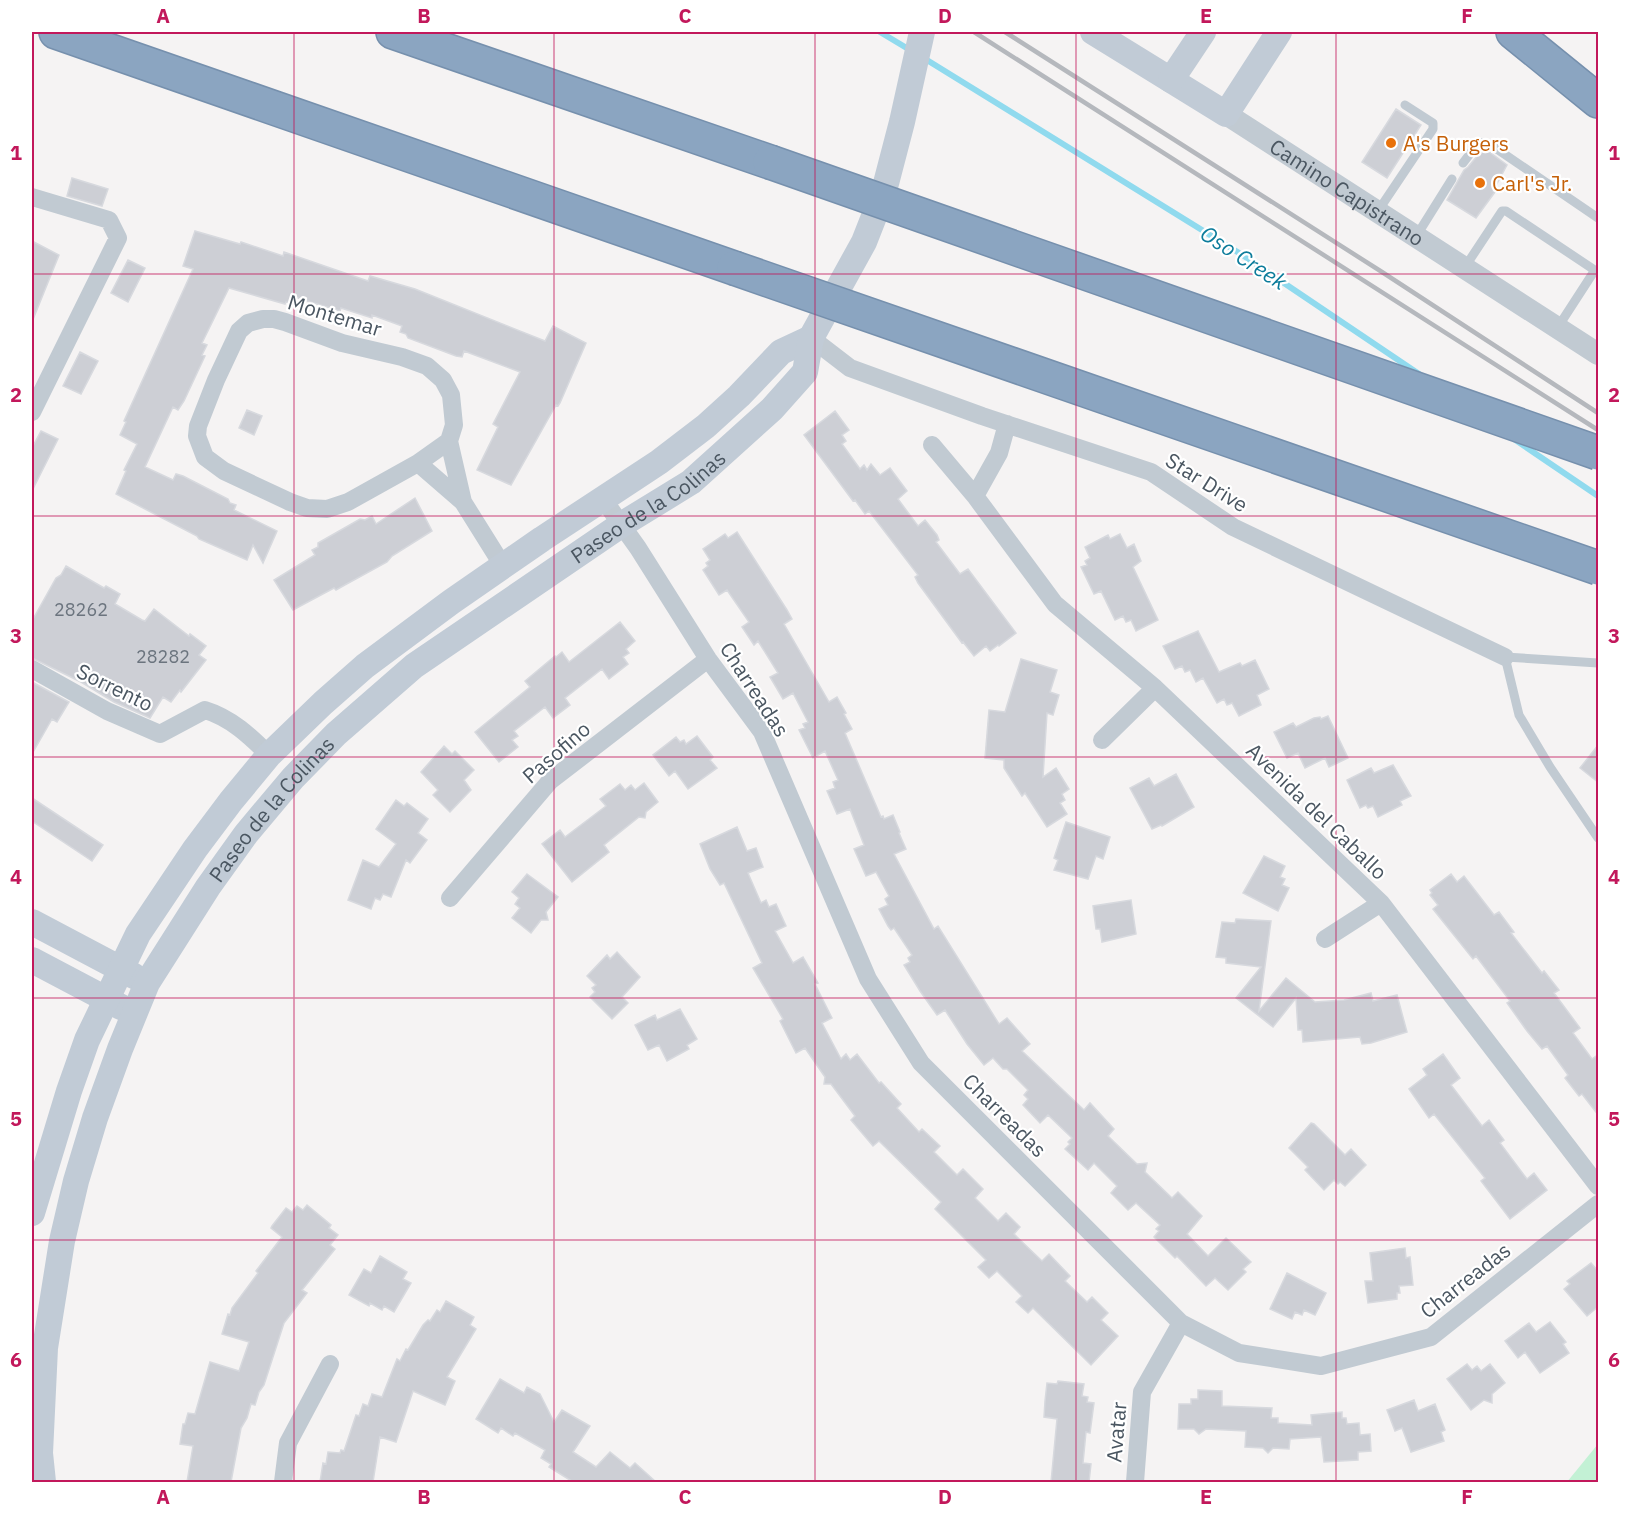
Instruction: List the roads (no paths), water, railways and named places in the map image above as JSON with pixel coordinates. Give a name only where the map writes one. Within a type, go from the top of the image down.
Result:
[{"type":"highway","points":[[56,32],[1599,568]]},
{"type":"highway","points":[[393,32],[1599,453]]},
{"type":"highway","points":[[1513,32],[1599,101]]},
{"type":"main road","name":"Paseo de la Colinas","points":[[43,1482],[40,1452],[45,1348],[62,1241],[94,1118],[147,983],[208,887],[252,826],[293,778],[336,734],[414,666],[621,525],[691,482],[772,409],[805,372],[811,339],[864,242],[884,191],[922,32]]},
{"type":"main road","name":"Camino Capistrano","points":[[1093,32],[1226,114]]},
{"type":"main road","points":[[1172,80],[1203,32]]},
{"type":"main road","points":[[1226,114],[1279,32]]},
{"type":"main road","name":"Paseo de la Colinas","points":[[32,1213],[87,1040],[138,934],[231,801],[269,755],[322,703],[365,666],[451,602],[659,462],[706,426],[739,396],[781,352],[811,339]]},
{"type":"main road","points":[[414,666],[458,619],[487,597],[503,566]]},
{"type":"main road","points":[[32,922],[147,983]]},
{"type":"main road","points":[[32,960],[135,1014]]},
{"type":"street","name":"Camino Capistrano","points":[[1226,114],[1599,354]]},
{"type":"street","points":[[32,197],[109,220],[118,238],[32,412]]},
{"type":"street","name":"Montemar","points":[[274,319],[342,343],[410,360],[435,371],[451,395],[454,425],[449,441],[418,463],[348,502],[327,509],[307,508],[273,495],[215,465],[205,457],[200,447],[197,436],[198,426],[239,331],[248,323],[274,319]]},
{"type":"street","name":"Star Drive","points":[[811,339],[850,368],[1006,424],[1151,472],[1233,527],[1505,657]]},
{"type":"street","points":[[975,496],[999,453],[1006,424]]},
{"type":"street","points":[[449,441],[463,502]]},
{"type":"street","name":"Avenida del Caballo","points":[[932,445],[975,496],[1055,604],[1155,688],[1381,903],[1599,1186]]},
{"type":"street","points":[[418,463],[463,502],[503,566]]},
{"type":"street","name":"Charreadas","points":[[603,499],[708,659],[762,732],[868,980],[921,1063],[1181,1323],[1239,1353],[1321,1366],[1431,1336],[1599,1204]]},
{"type":"street","name":"Pasofino","points":[[450,898],[550,781],[708,659]]},
{"type":"street","name":"Sorrento","points":[[32,669],[107,711],[160,734],[205,710],[220,714],[250,736],[269,755]]},
{"type":"street","points":[[1102,740],[1155,688]]},
{"type":"street","points":[[1325,939],[1381,903]]},
{"type":"street","name":"Avatar","points":[[1135,1482],[1142,1392],[1181,1323]]},
{"type":"street","points":[[283,1482],[288,1443],[330,1364]]},
{"type":"lane","points":[[1378,211],[1434,126],[1405,105]]},
{"type":"lane","points":[[1463,163],[1479,142],[1491,145],[1599,219]]},
{"type":"lane","points":[[1417,236],[1452,179]]},
{"type":"lane","points":[[1465,267],[1502,211],[1596,270],[1558,327]]},
{"type":"lane","points":[[1599,663],[1505,657],[1519,715],[1550,767],[1599,838]]},
{"type":"waterway","name":"Oso Creek","points":[[880,32],[910,50]]},
{"type":"waterway","name":"Oso Creek","points":[[922,57],[1244,256],[1419,374]]},
{"type":"waterway","name":"Oso Creek","points":[[1514,439],[1598,496]]},
{"type":"railway","points":[[974,32],[1598,430]]},
{"type":"railway","points":[[1005,32],[1382,272],[1598,413]]},
{"type":"place","name":"A's Burgers","points":[[1391,143]]},
{"type":"place","name":"Carl's Jr.","points":[[1480,183]]}]
